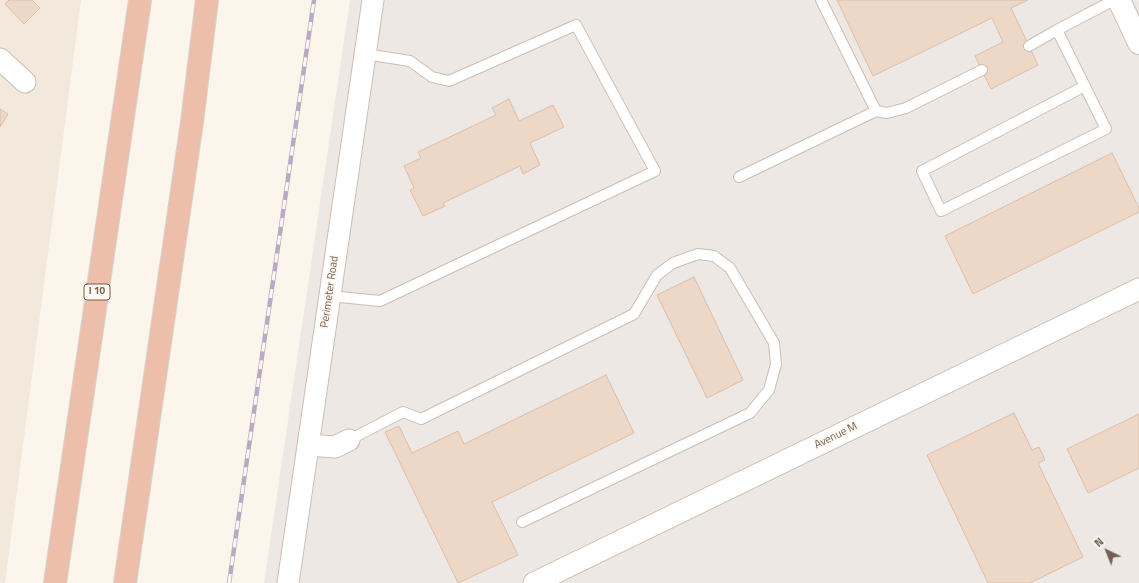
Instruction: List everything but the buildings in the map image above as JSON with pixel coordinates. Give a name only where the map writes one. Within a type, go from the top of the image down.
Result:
[{"type":"highway","name":"I 10","points":[[55,583],[140,0]]},
{"type":"highway","points":[[125,583],[192,122],[207,0]]},
{"type":"street","name":"Perimeter Road","points":[[288,583],[373,0]]},
{"type":"street","points":[[1119,0],[1139,43]]},
{"type":"street","points":[[0,60],[26,82]]},
{"type":"street","name":"Avenue M","points":[[534,583],[562,577],[1139,289]]},
{"type":"street","points":[[308,445],[335,446],[349,440]]},
{"type":"lane","points":[[821,0],[876,111]]},
{"type":"lane","points":[[1029,46],[1114,0]]},
{"type":"lane","points":[[330,296],[380,301],[655,171],[576,25],[449,81],[432,77],[410,61],[365,54]]},
{"type":"lane","points":[[1057,30],[1085,86],[1106,129],[941,211],[922,171],[1085,86]]},
{"type":"lane","points":[[739,177],[876,111],[887,113],[906,108],[982,70]]},
{"type":"lane","points":[[349,440],[403,412],[420,419],[634,314],[658,275],[673,263],[698,254],[714,256],[730,268],[774,343],[776,364],[769,390],[750,413],[522,522]]},
{"type":"shaded area","points":[[0,0],[81,0],[5,583],[0,583]]},
{"type":"shaded area","points":[[350,0],[1138,0],[1139,583],[264,583]]},
{"type":"railway","points":[[229,583],[314,0]]}]
